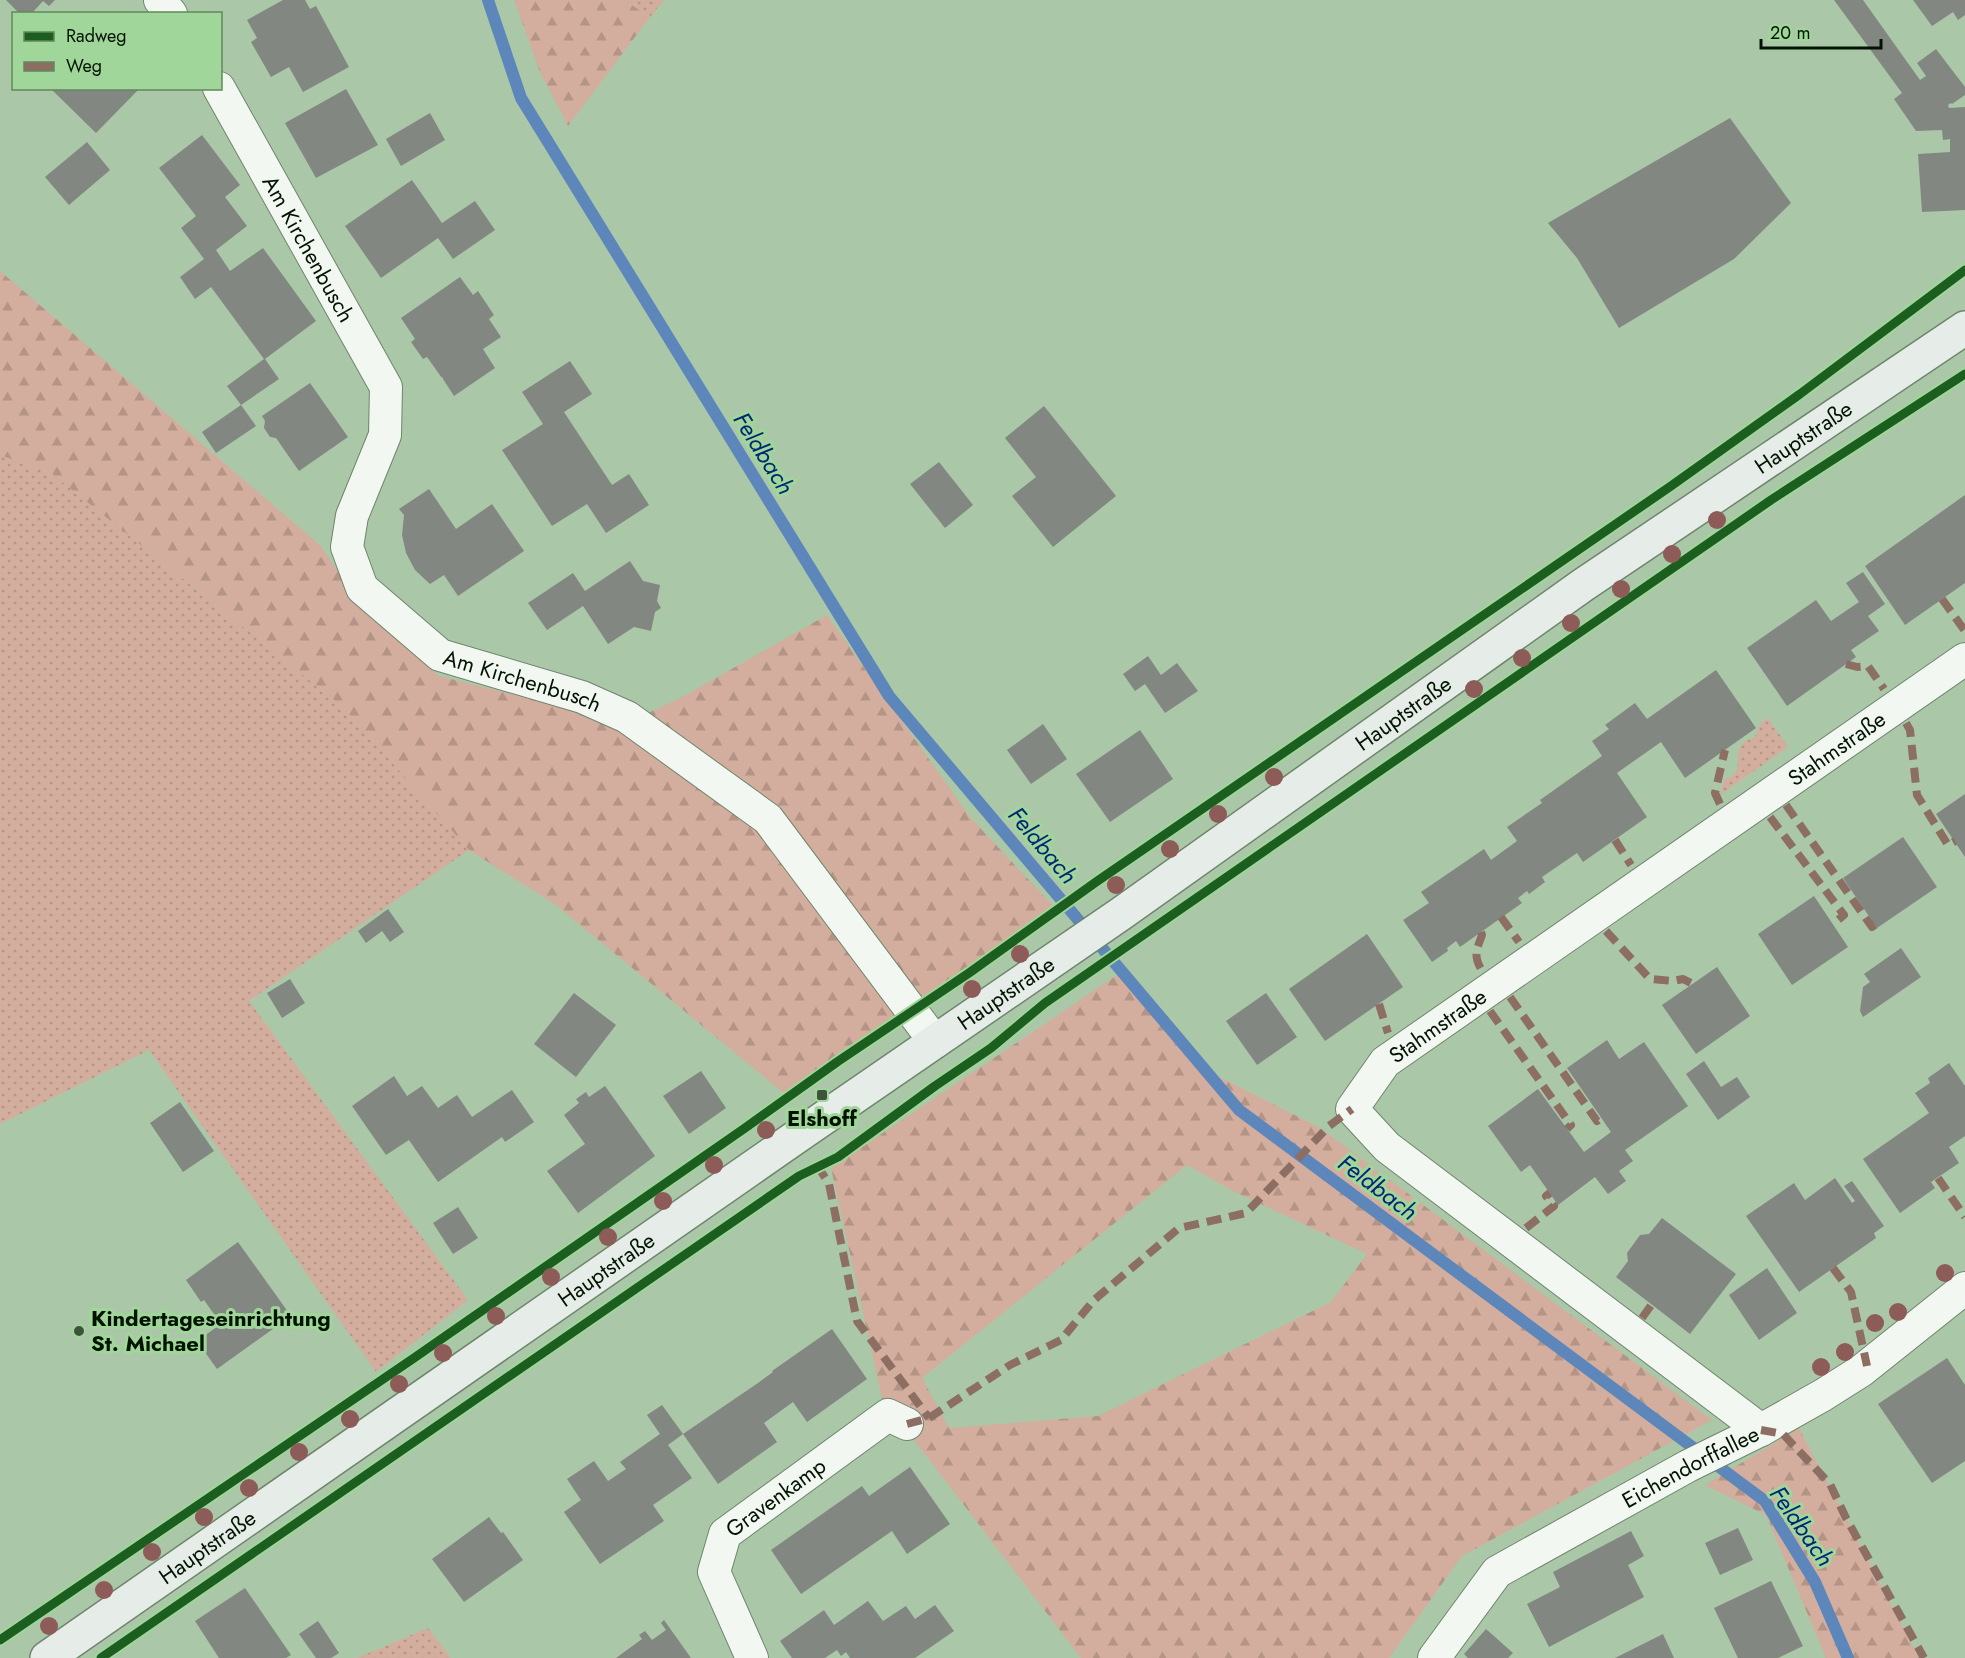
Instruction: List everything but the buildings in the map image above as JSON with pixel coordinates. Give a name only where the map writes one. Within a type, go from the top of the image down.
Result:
[{"type":"main road","name":"Hauptstraße","points":[[47,1658],[1122,913],[1583,585],[1965,328]]},
{"type":"street","points":[[160,0],[169,12]]},
{"type":"street","name":"Am Kirchenbusch","points":[[220,90],[386,387],[385,435],[352,516],[347,547],[362,588],[440,655],[582,697],[627,717],[768,819],[935,1042]]},
{"type":"street","name":"Stahmstraße","points":[[1761,1430],[1387,1146],[1352,1109],[1385,1062],[1965,659]]},
{"type":"street","name":"Eichendorffallee","points":[[1434,1658],[1497,1572],[1688,1466],[1761,1430],[1861,1371],[1965,1288]]},
{"type":"street","name":"Gravenkamp","points":[[752,1658],[714,1572],[725,1534],[888,1415],[907,1424]]},
{"type":"green space","points":[[514,0],[624,0],[650,17],[568,126],[540,72]]},
{"type":"green space","points":[[624,0],[664,0],[650,17]]},
{"type":"green space","points":[[0,271],[321,546],[355,598],[439,676],[579,711],[621,726],[682,697],[827,615],[970,817],[1054,907],[792,1100],[556,905],[469,850],[343,707],[51,473],[0,455]]},
{"type":"green space","points":[[0,455],[51,473],[343,707],[469,850],[249,1001],[468,1300],[376,1372],[149,1050],[0,1124]]},
{"type":"green space","points":[[1768,718],[1788,747],[1720,795],[1724,780],[1737,770],[1740,747],[1745,741],[1755,737],[1760,724]]},
{"type":"green space","points":[[1117,975],[1206,1070],[1320,1128],[1712,1420],[1462,1556],[1389,1658],[1081,1658],[882,1398],[831,1168]],"holes":[[[1187,1165],[1233,1191],[1367,1254],[1331,1302],[1098,1416],[949,1428],[922,1378]]]},
{"type":"green space","points":[[1799,1428],[1919,1658],[1826,1658],[1766,1515],[1705,1485]]},
{"type":"green space","points":[[428,1628],[451,1658],[357,1658]]},
{"type":"waterway","name":"Feldbach","points":[[488,0],[521,98],[889,696],[1239,1110],[1765,1501],[1815,1582],[1848,1658]]},
{"type":"marked path","points":[[1942,599],[1965,631]]},
{"type":"marked path","points":[[1846,664],[1857,667],[1868,666],[1884,689]]},
{"type":"marked path","points":[[1906,723],[1910,730],[1917,795],[1948,845],[1955,841]]},
{"type":"marked path","points":[[1720,804],[1715,793],[1725,750]]},
{"type":"marked path","points":[[1786,805],[1872,927],[1875,925]]},
{"type":"marked path","points":[[1770,817],[1844,915],[1833,924]]},
{"type":"marked path","points":[[1615,840],[1631,865]]},
{"type":"marked path","points":[[1501,917],[1519,942]]},
{"type":"marked path","points":[[1606,931],[1650,979],[1673,981],[1683,979],[1693,984]]},
{"type":"marked path","points":[[1481,932],[1476,956],[1481,969]]},
{"type":"marked path","points":[[1510,997],[1597,1121],[1601,1118]]},
{"type":"marked path","points":[[1379,1004],[1388,1033]]},
{"type":"marked path","points":[[1490,1011],[1571,1125],[1567,1129]]},
{"type":"marked path","points":[[907,1424],[929,1418],[1010,1365],[1061,1340],[1094,1300],[1179,1228],[1246,1213],[1329,1126],[1352,1109]]},
{"type":"marked path","points":[[817,1165],[829,1184],[857,1321],[929,1418]]},
{"type":"marked path","points":[[1938,1178],[1965,1217]]},
{"type":"marked path","points":[[1526,1228],[1554,1206],[1546,1196],[1550,1193]]},
{"type":"marked path","points":[[1833,1268],[1851,1292],[1867,1366]]},
{"type":"marked path","points":[[1642,1318],[1652,1304]]},
{"type":"marked path","points":[[1761,1430],[1783,1434],[1830,1484],[1846,1518],[1924,1658]]},
{"type":"cycle path","points":[[0,1640],[414,1358],[837,1062],[969,973],[1096,882],[1671,486],[1800,394],[1965,270]]},
{"type":"cycle path","points":[[101,1658],[799,1176],[838,1157],[991,1048],[1045,1003],[1771,500],[1965,374]]},
{"type":"place","name":"Elshoff","points":[[822,1095]]},
{"type":"place","name":"Kindertageseinrichtung St. Michael","points":[[79,1331]]}]
